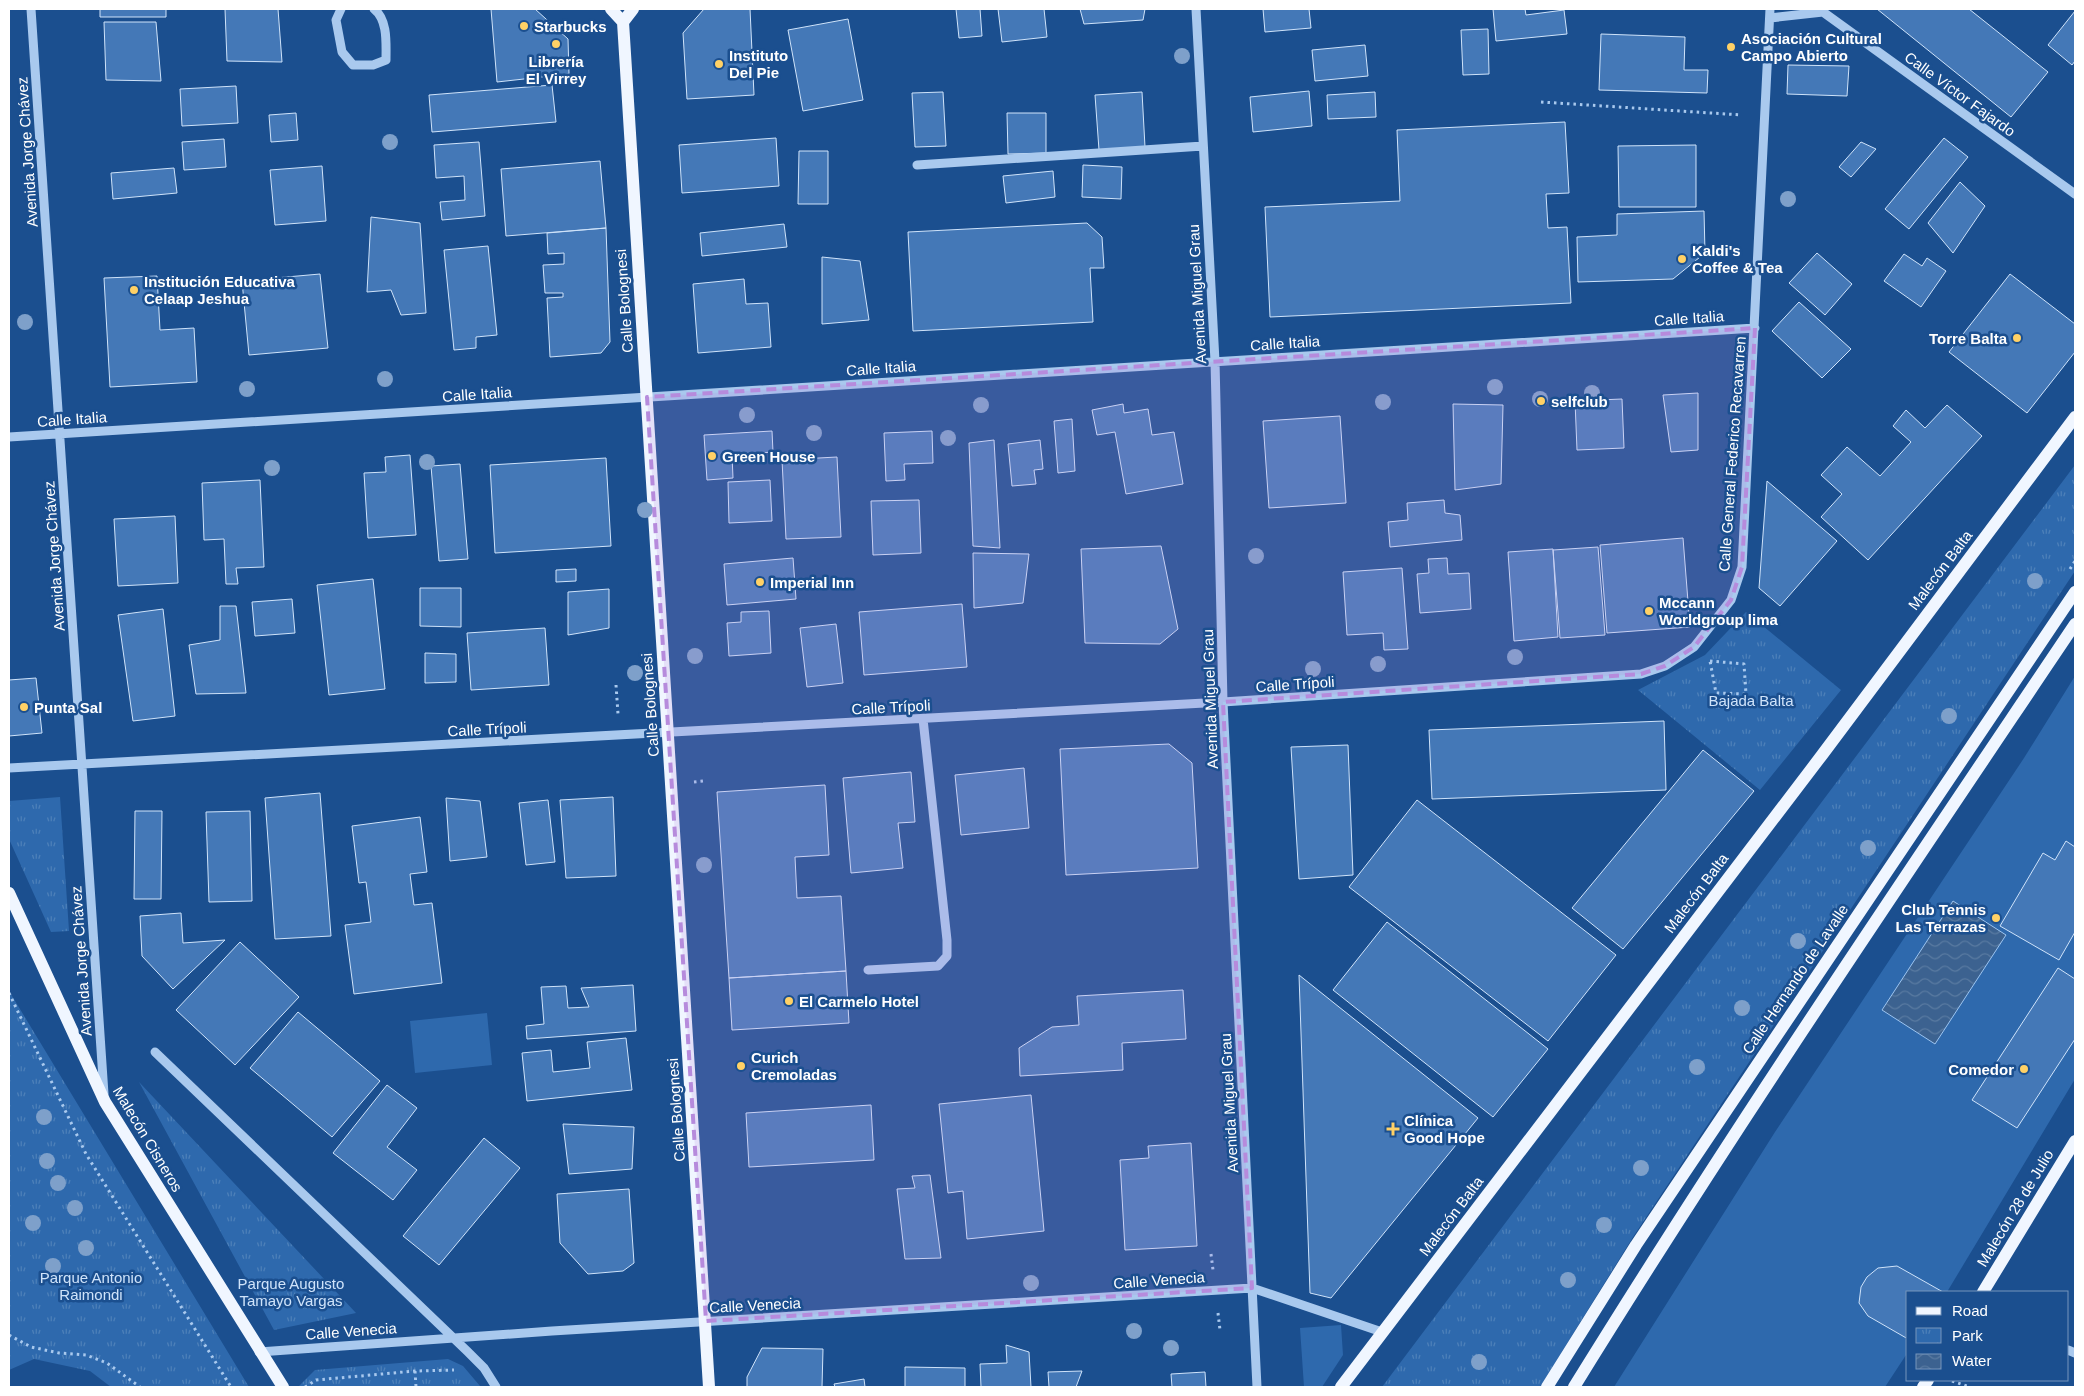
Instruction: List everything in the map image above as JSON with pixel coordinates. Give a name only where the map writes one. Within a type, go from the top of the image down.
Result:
[{"type":"main road","points":[[611,9],[623,22],[633,9]]},
{"type":"main road","name":"Calle Bolognesi","points":[[623,22],[709,1387]]},
{"type":"main road","name":"Malecón Balta","points":[[1340,1387],[1822,755],[2075,417]]},
{"type":"main road","name":"Calle Hernando de Lavalle","points":[[1547,1387],[1636,1245],[2075,592]]},
{"type":"main road","points":[[1574,1387],[1654,1257],[2075,624]]},
{"type":"main road","name":"Malecón Cisneros","points":[[9,894],[105,1102],[259,1352],[283,1387]]},
{"type":"main road","name":"Malecón 28 de Julio","points":[[1984,1291],[2075,1141]]},
{"type":"main road","points":[[1636,1245],[1654,1257]]},
{"type":"street","name":"Avenida Jorge Chávez","points":[[32,9],[105,1102]]},
{"type":"street","points":[[341,9],[336,20],[342,52],[353,65],[373,65],[386,60],[386,37],[380,14],[374,9]]},
{"type":"street","name":"Avenida Miguel Grau","points":[[1196,9],[1215,361],[1223,702],[1257,1387]]},
{"type":"street","name":"Calle Víctor Fajardo","points":[[1770,13],[1824,10],[2075,194]]},
{"type":"street","name":"Calle General Federico Recavarren","points":[[1694,647],[1731,600],[1742,567],[1770,13]]},
{"type":"street","points":[[916,165],[1204,146]]},
{"type":"street","name":"Calle Italia","points":[[9,437],[1755,328]]},
{"type":"street","name":"Calle Trípoli","points":[[9,768],[1223,702],[1641,674],[1666,666],[1694,647]]},
{"type":"street","points":[[868,970],[938,966],[947,956],[947,940],[923,719]]},
{"type":"street","points":[[155,1052],[484,1368],[496,1387]]},
{"type":"street","points":[[1252,1288],[1382,1332]]},
{"type":"street","name":"Calle Venecia","points":[[259,1352],[1252,1288]]},
{"type":"path","points":[[1540,102],[1765,117]]},
{"type":"path","points":[[1710,661],[1744,664],[1746,694],[1716,693],[1710,661]]},
{"type":"path","points":[[9,993],[86,1154],[231,1387]]},
{"type":"path","points":[[9,1335],[31,1347],[59,1353],[86,1355],[107,1363],[140,1387]]},
{"type":"path","points":[[305,1387],[316,1380],[415,1371],[464,1370]]},
{"type":"path","points":[[415,1371],[416,1387]]},
{"type":"path","points":[[1951,1381],[1970,1387]]},
{"type":"highlighted area","points":[[1755,328],[1742,567],[1731,600],[1694,647],[1665,666],[1641,674],[1223,702],[1252,1288],[706,1321],[647,397]]},
{"type":"green space","points":[[2075,465],[2075,571],[1633,1237],[1540,1387],[1382,1387]]},
{"type":"green space","name":"Bajada Balta","points":[[1746,612],[1841,690],[1760,790],[1638,690],[1705,655]]},
{"type":"green space","name":"Club Tennis Las Terrazas","points":[[2075,676],[2075,1079],[1948,1291],[1906,1291],[1906,1355],[1885,1387],[1614,1387],[1775,1132],[2024,758]]},
{"type":"green space","points":[[60,797],[69,931],[51,932],[9,839],[9,801]]},
{"type":"green space","name":"Parque Antonio Raimondi","points":[[9,991],[249,1387],[111,1387],[90,1371],[34,1359],[9,1370]]},
{"type":"green space","points":[[487,1013],[492,1065],[415,1073],[410,1021]]},
{"type":"green space","name":"Parque Augusto Tamayo Vargas","points":[[139,1082],[356,1313],[274,1330]]},
{"type":"green space","points":[[1341,1325],[1343,1355],[1322,1387],[1304,1387],[1300,1328]]},
{"type":"green space","points":[[448,1359],[463,1366],[480,1386],[299,1386],[315,1370]]},
{"type":"water","points":[[1953,901],[2006,935],[1935,1044],[1882,1010]]},
{"type":"building","points":[[100,9],[166,9],[166,17],[100,17]]},
{"type":"building","points":[[225,9],[278,9],[282,62],[227,61]]},
{"type":"building","points":[[491,9],[535,9],[568,39],[569,74],[497,82]]},
{"type":"building","name":"Instituto Del Pie","points":[[704,9],[750,9],[754,95],[687,99],[683,33]]},
{"type":"building","points":[[956,9],[980,9],[982,36],[959,38]]},
{"type":"building","points":[[998,9],[1044,9],[1047,37],[1002,42]]},
{"type":"building","points":[[1080,9],[1145,9],[1143,20],[1084,24]]},
{"type":"building","points":[[1263,9],[1309,9],[1311,28],[1265,32]]},
{"type":"building","points":[[1493,9],[1525,9],[1526,15],[1564,10],[1567,34],[1496,41]]},
{"type":"building","points":[[1877,9],[1969,9],[2048,72],[2011,117]]},
{"type":"building","points":[[2075,11],[2075,61],[2072,65],[2048,45]]},
{"type":"building","points":[[848,19],[863,100],[803,111],[788,30]]},
{"type":"building","points":[[104,22],[156,22],[161,81],[106,80]]},
{"type":"building","points":[[1488,29],[1489,74],[1463,75],[1461,30]]},
{"type":"building","points":[[1601,34],[1685,37],[1684,70],[1708,70],[1707,93],[1599,90]]},
{"type":"building","points":[[1365,45],[1368,76],[1315,81],[1312,50]]},
{"type":"building","points":[[1788,65],[1849,66],[1847,96],[1787,94]]},
{"type":"building","points":[[552,85],[556,122],[432,132],[429,95]]},
{"type":"building","points":[[236,86],[238,123],[182,126],[180,89]]},
{"type":"building","points":[[1309,91],[1312,126],[1253,132],[1250,97]]},
{"type":"building","points":[[943,92],[946,146],[915,147],[912,93]]},
{"type":"building","points":[[1142,92],[1145,147],[1099,150],[1095,95]]},
{"type":"building","points":[[1375,92],[1376,117],[1328,119],[1327,95]]},
{"type":"building","points":[[296,113],[298,140],[271,142],[269,115]]},
{"type":"building","points":[[1007,113],[1046,113],[1046,153],[1008,154]]},
{"type":"building","points":[[1565,122],[1569,193],[1546,194],[1548,228],[1567,227],[1571,303],[1270,317],[1265,207],[1400,201],[1397,130]]},
{"type":"building","points":[[776,138],[779,186],[682,193],[679,145]]},
{"type":"building","points":[[1944,138],[1968,157],[1909,229],[1885,209]]},
{"type":"building","points":[[224,139],[226,167],[184,170],[182,142]]},
{"type":"building","points":[[479,142],[485,216],[442,220],[440,202],[465,200],[464,176],[436,178],[434,145]]},
{"type":"building","points":[[1861,142],[1876,149],[1851,177],[1839,167]]},
{"type":"building","points":[[1696,145],[1696,207],[1619,207],[1618,146]]},
{"type":"building","points":[[799,151],[828,151],[828,204],[798,204]]},
{"type":"building","points":[[600,161],[606,228],[506,236],[501,169]]},
{"type":"building","points":[[1083,165],[1122,167],[1121,199],[1082,197]]},
{"type":"building","points":[[322,166],[326,221],[275,225],[270,170]]},
{"type":"building","points":[[174,168],[177,193],[113,199],[111,173]]},
{"type":"building","points":[[1053,171],[1055,197],[1006,203],[1003,176]]},
{"type":"building","points":[[1960,182],[1985,206],[1953,253],[1928,223]]},
{"type":"building","points":[[1704,211],[1705,253],[1673,279],[1578,282],[1577,237],[1617,235],[1617,214]]},
{"type":"building","points":[[371,217],[420,223],[426,313],[401,315],[391,290],[367,292]]},
{"type":"building","points":[[1087,223],[1102,237],[1104,268],[1090,268],[1093,322],[913,331],[908,232]]},
{"type":"building","points":[[784,224],[787,247],[702,256],[700,233]]},
{"type":"building","points":[[606,228],[610,342],[601,353],[550,357],[547,298],[563,297],[563,293],[545,293],[543,265],[564,264],[564,253],[548,254],[547,233]]},
{"type":"building","points":[[488,246],[497,335],[476,337],[476,348],[454,350],[444,250]]},
{"type":"building","points":[[1817,253],[1852,284],[1825,315],[1789,283]]},
{"type":"building","points":[[1904,254],[1922,266],[1927,258],[1946,271],[1921,307],[1884,281]]},
{"type":"building","points":[[822,257],[860,261],[869,320],[822,324]]},
{"type":"building","points":[[320,274],[328,348],[249,355],[242,281]]},
{"type":"building","name":"Torre Balta","points":[[2010,274],[2075,324],[2075,352],[2027,413],[1949,352]]},
{"type":"building","points":[[157,276],[160,330],[194,328],[197,382],[110,387],[104,278]]},
{"type":"building","points":[[744,279],[746,304],[768,303],[771,347],[698,353],[693,284]]},
{"type":"building","points":[[1799,302],[1851,349],[1822,378],[1772,331]]},
{"type":"building","points":[[1698,393],[1698,450],[1671,452],[1663,395]]},
{"type":"building","points":[[1622,399],[1624,448],[1577,450],[1575,401]]},
{"type":"building","points":[[1123,404],[1124,413],[1148,409],[1152,435],[1174,432],[1183,484],[1126,494],[1115,432],[1097,435],[1092,410]]},
{"type":"building","points":[[1453,404],[1503,405],[1501,484],[1455,490]]},
{"type":"building","points":[[1947,405],[1982,436],[1868,560],[1821,517],[1842,494],[1821,475],[1847,447],[1880,476],[1911,442],[1893,426],[1906,410],[1925,428]]},
{"type":"building","points":[[1340,416],[1346,503],[1269,508],[1263,421]]},
{"type":"building","points":[[1072,419],[1075,471],[1058,473],[1054,421]]},
{"type":"building","points":[[772,431],[773,452],[732,455],[733,478],[707,480],[704,435]]},
{"type":"building","points":[[932,431],[933,463],[904,464],[905,480],[886,481],[884,433]]},
{"type":"building","points":[[994,440],[1000,548],[973,546],[969,443]]},
{"type":"building","points":[[1040,440],[1043,469],[1034,470],[1036,484],[1012,486],[1008,444]]},
{"type":"building","points":[[410,455],[416,535],[368,538],[364,473],[386,472],[385,457]]},
{"type":"building","points":[[837,457],[841,537],[786,539],[782,460]]},
{"type":"building","points":[[606,458],[611,546],[495,553],[490,465]]},
{"type":"building","points":[[460,464],[468,559],[439,561],[431,466]]},
{"type":"building","points":[[260,480],[264,567],[236,568],[238,584],[226,584],[224,539],[204,540],[202,483]]},
{"type":"building","points":[[770,480],[772,521],[729,523],[728,482]]},
{"type":"building","points":[[1767,481],[1837,541],[1780,606],[1759,588]]},
{"type":"building","points":[[919,500],[921,553],[873,555],[871,501]]},
{"type":"building","points":[[1444,500],[1445,513],[1460,515],[1462,540],[1390,547],[1388,522],[1408,520],[1407,503]]},
{"type":"building","points":[[175,516],[178,583],[118,586],[114,519]]},
{"type":"building","points":[[1683,538],[1690,627],[1607,633],[1600,545]]},
{"type":"building","points":[[1161,546],[1178,629],[1160,644],[1085,643],[1081,549]]},
{"type":"building","points":[[1598,547],[1605,635],[1560,638],[1553,550]]},
{"type":"building","points":[[1553,549],[1558,637],[1514,641],[1508,552]]},
{"type":"building","points":[[973,553],[1029,554],[1023,603],[974,608]]},
{"type":"building","name":"Imperial Inn","points":[[793,558],[796,599],[727,605],[724,564]]},
{"type":"building","points":[[1447,558],[1448,574],[1469,573],[1471,609],[1420,613],[1417,574],[1429,573],[1428,559]]},
{"type":"building","points":[[1402,568],[1408,649],[1384,650],[1383,633],[1347,635],[1343,572]]},
{"type":"building","points":[[576,569],[576,581],[556,582],[556,570]]},
{"type":"building","points":[[373,579],[385,689],[329,695],[317,585]]},
{"type":"building","points":[[420,588],[461,588],[461,627],[420,626]]},
{"type":"building","points":[[609,589],[609,628],[568,635],[568,592]]},
{"type":"building","points":[[292,599],[295,633],[255,636],[252,602]]},
{"type":"building","points":[[962,604],[967,667],[864,675],[859,612]]},
{"type":"building","points":[[220,606],[236,606],[246,693],[196,694],[189,645],[220,640]]},
{"type":"building","points":[[163,609],[175,716],[133,721],[118,615]]},
{"type":"building","points":[[769,611],[771,653],[729,656],[727,623],[741,622],[741,612]]},
{"type":"building","points":[[836,624],[843,683],[807,687],[800,628]]},
{"type":"building","points":[[545,628],[549,685],[471,690],[467,633]]},
{"type":"building","points":[[425,653],[456,654],[456,682],[425,683]]},
{"type":"building","name":"Punta Sal","points":[[36,678],[42,733],[9,736],[9,680]]},
{"type":"building","points":[[1664,721],[1666,790],[1432,799],[1429,730]]},
{"type":"building","points":[[1169,744],[1192,763],[1198,868],[1066,875],[1060,749]]},
{"type":"building","points":[[1348,745],[1353,875],[1299,879],[1291,747]]},
{"type":"building","points":[[1703,750],[1754,791],[1623,949],[1572,908]]},
{"type":"building","points":[[1024,768],[1029,828],[961,835],[955,775]]},
{"type":"building","points":[[911,772],[915,822],[898,823],[903,868],[851,873],[843,778]]},
{"type":"building","points":[[825,785],[829,855],[795,857],[797,898],[841,896],[846,971],[729,978],[717,792]]},
{"type":"building","points":[[320,793],[331,936],[275,939],[265,798]]},
{"type":"building","points":[[613,797],[616,876],[566,878],[560,800]]},
{"type":"building","points":[[446,798],[480,801],[487,857],[450,861]]},
{"type":"building","points":[[548,800],[555,862],[526,865],[519,803]]},
{"type":"building","points":[[1417,800],[1616,955],[1548,1041],[1349,887]]},
{"type":"building","points":[[135,811],[162,811],[161,899],[134,899]]},
{"type":"building","points":[[250,811],[252,901],[209,902],[206,812]]},
{"type":"building","points":[[420,817],[427,872],[410,874],[414,905],[432,903],[442,983],[354,994],[345,925],[371,922],[366,882],[359,883],[352,826]]},
{"type":"building","points":[[2066,841],[2075,847],[2075,932],[2059,960],[2000,926],[2043,853],[2055,860]]},
{"type":"building","points":[[181,913],[183,943],[225,940],[173,989],[142,956],[140,916]]},
{"type":"building","points":[[1387,922],[1548,1049],[1493,1117],[1333,990]]},
{"type":"building","points":[[240,942],[299,997],[235,1065],[176,1010]]},
{"type":"building","name":"Comedor","points":[[2058,968],[2075,979],[2075,1039],[2017,1128],[1972,1100]]},
{"type":"building","name":"El Carmelo Hotel","points":[[846,971],[849,1023],[732,1030],[729,978]]},
{"type":"building","points":[[1299,975],[1478,1118],[1331,1298],[1310,1293]]},
{"type":"building","points":[[633,985],[636,1031],[527,1039],[526,1026],[544,1024],[541,987],[566,986],[568,1008],[589,1007],[581,988]]},
{"type":"building","points":[[1183,990],[1186,1039],[1122,1043],[1123,1070],[1020,1076],[1019,1048],[1052,1027],[1079,1025],[1077,996]]},
{"type":"building","points":[[298,1012],[380,1081],[332,1137],[250,1068]]},
{"type":"building","points":[[626,1038],[632,1090],[527,1101],[522,1053],[551,1050],[553,1072],[590,1068],[587,1042]]},
{"type":"building","points":[[387,1085],[417,1108],[387,1147],[417,1170],[393,1200],[333,1153]]},
{"type":"building","points":[[1031,1095],[1044,1231],[967,1239],[963,1191],[948,1193],[939,1104]]},
{"type":"building","points":[[871,1105],[874,1160],[749,1167],[746,1113]]},
{"type":"building","points":[[563,1124],[634,1127],[632,1169],[569,1174]]},
{"type":"building","points":[[484,1138],[520,1168],[439,1265],[403,1236]]},
{"type":"building","points":[[1191,1143],[1197,1246],[1125,1250],[1120,1160],[1149,1158],[1148,1146]]},
{"type":"building","points":[[930,1175],[941,1258],[905,1259],[897,1189],[915,1188],[912,1176]]},
{"type":"building","points":[[629,1189],[634,1263],[623,1271],[588,1274],[560,1243],[557,1194]]},
{"type":"building","points":[[1897,1266],[1941,1291],[1906,1291],[1906,1338],[1868,1316],[1859,1303],[1861,1287],[1867,1277],[1878,1268]]},
{"type":"building","points":[[1006,1345],[1029,1352],[1031,1387],[981,1387],[980,1364],[1007,1363]]},
{"type":"building","points":[[762,1348],[823,1349],[822,1387],[747,1387],[747,1377]]},
{"type":"building","points":[[905,1367],[965,1368],[965,1387],[905,1387]]},
{"type":"building","points":[[1082,1371],[1076,1387],[1049,1387],[1048,1372]]},
{"type":"building","points":[[1205,1372],[1206,1387],[1172,1387],[1171,1374]]},
{"type":"building","points":[[864,1379],[865,1387],[835,1387],[834,1384]]},
{"type":"place","name":"Starbucks","points":[[524,26]]},
{"type":"place","name":"Librería El Virrey","points":[[556,44]]},
{"type":"place","name":"Asociación Cultural Campo Abierto","points":[[1731,47]]},
{"type":"place","name":"Instituto Del Pie","points":[[719,64]]},
{"type":"place","name":"Kaldi's Coffee & Tea","points":[[1682,259]]},
{"type":"place","name":"Institución Educativa Celaap Jeshua","points":[[134,290]]},
{"type":"place","name":"Torre Balta","points":[[2017,338]]},
{"type":"place","name":"selfclub","points":[[1541,401]]},
{"type":"place","name":"Green House","points":[[712,456]]},
{"type":"place","name":"Imperial Inn","points":[[760,582]]},
{"type":"place","name":"Mccann Worldgroup lima","points":[[1649,611]]},
{"type":"place","name":"Punta Sal","points":[[24,707]]},
{"type":"place","name":"Club Tennis Las Terrazas","points":[[1996,918]]},
{"type":"place","name":"El Carmelo Hotel","points":[[789,1001]]},
{"type":"place","name":"Curich Cremoladas","points":[[741,1066]]},
{"type":"place","name":"Comedor","points":[[2024,1069]]},
{"type":"place","name":"Clínica Good Hope","points":[[1393,1129]]}]
